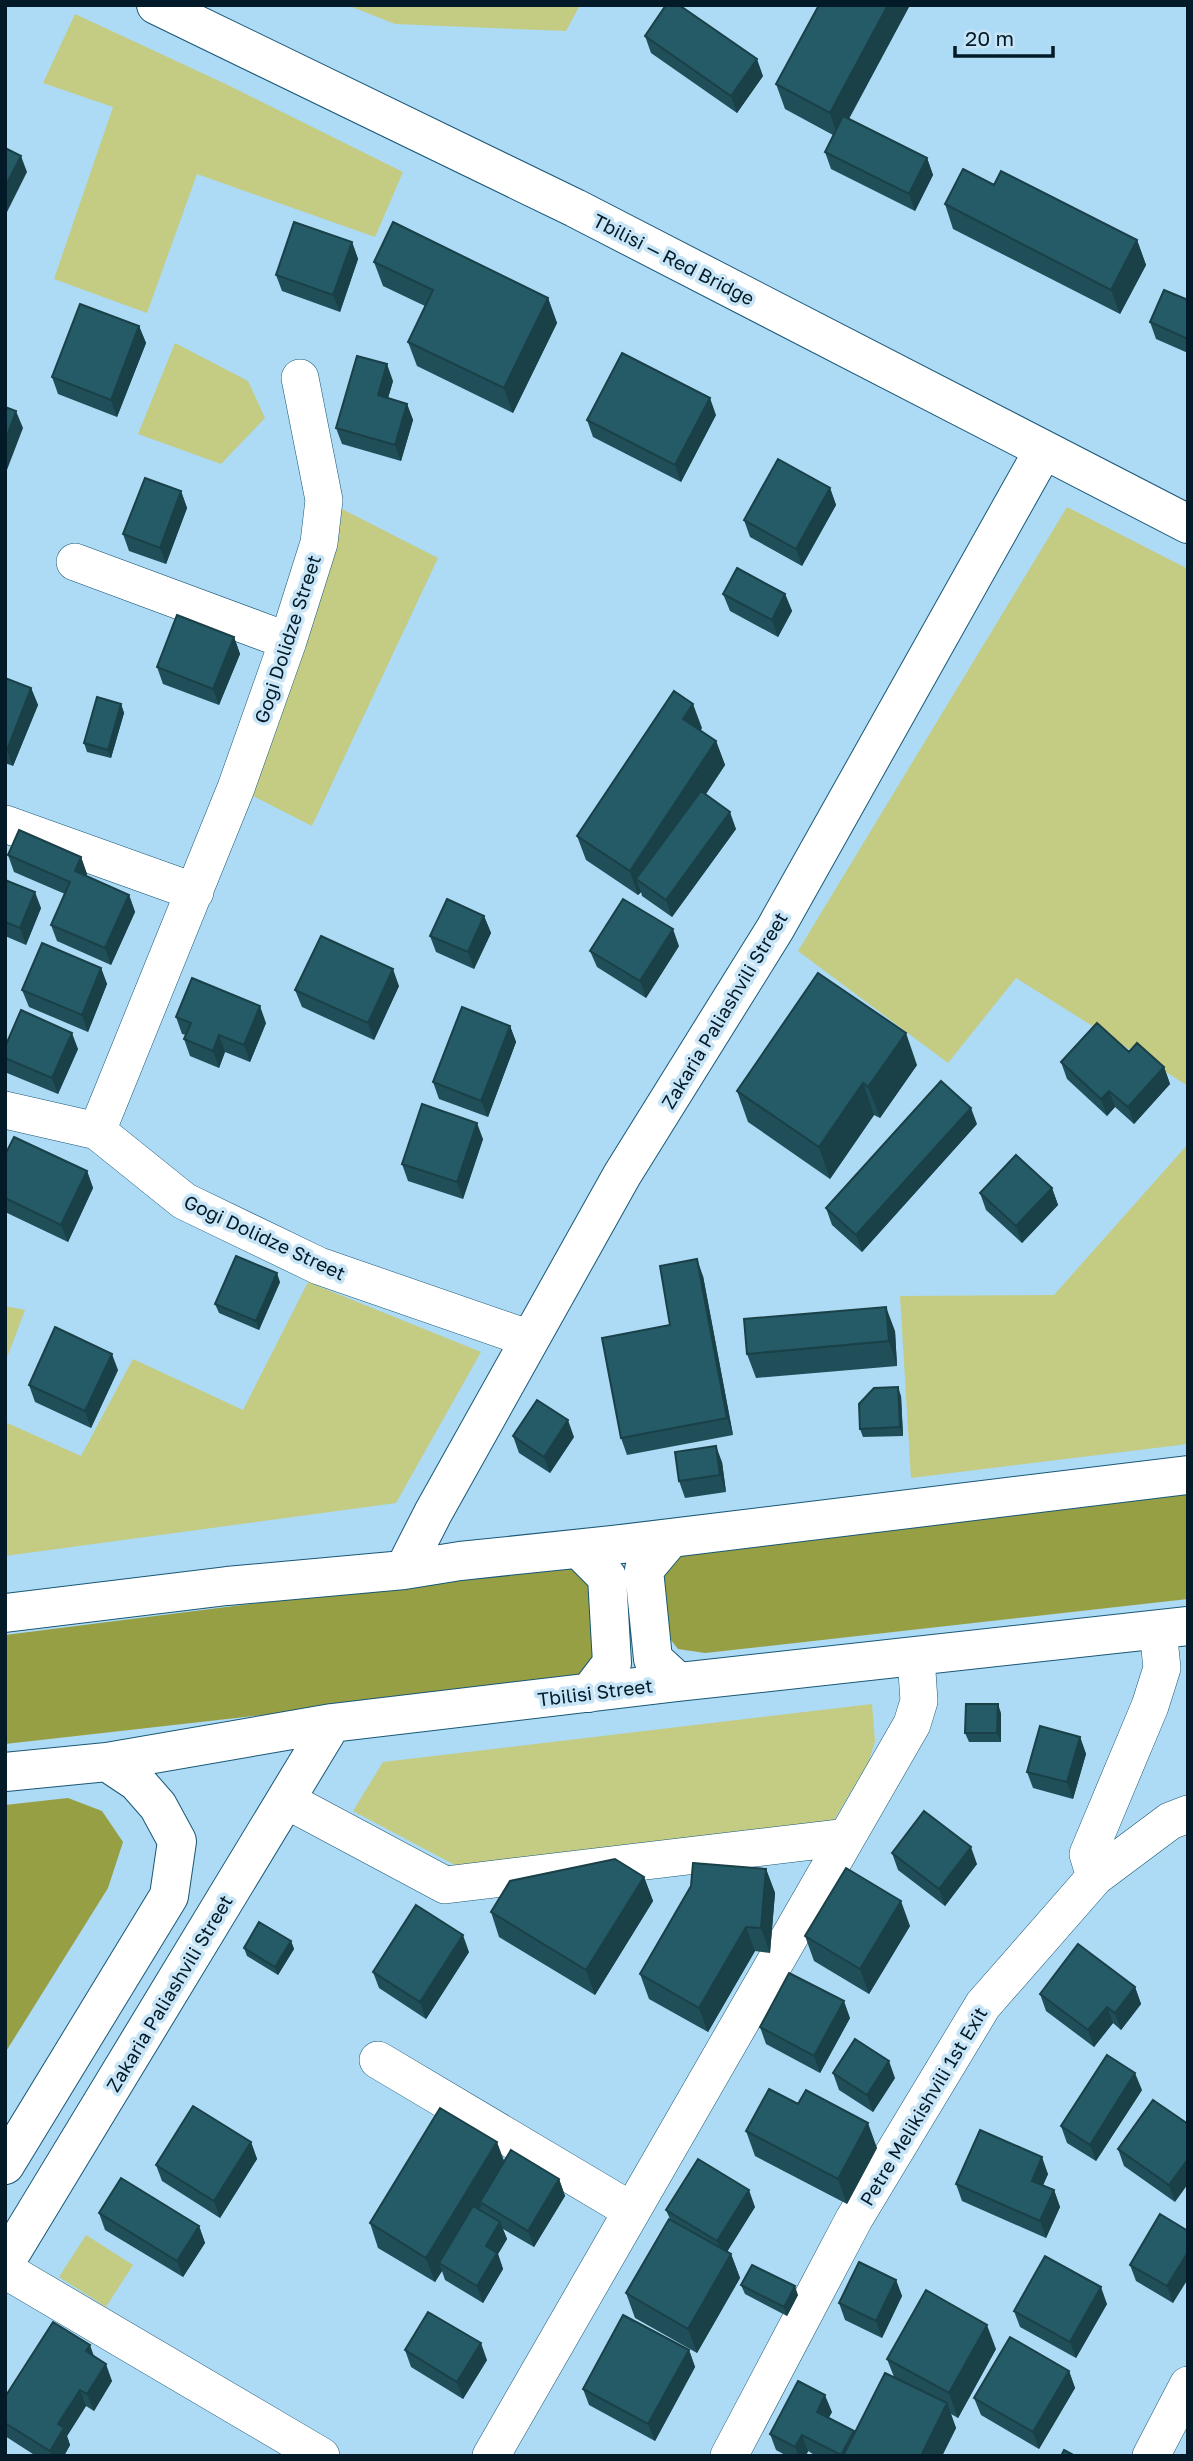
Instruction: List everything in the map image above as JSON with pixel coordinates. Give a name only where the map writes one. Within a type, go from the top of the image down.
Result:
[{"type":"main road","name":"Tbilisi — Red Bridge","points":[[156,5],[575,208],[1188,524]]},
{"type":"main road","name":"Zakaria Paliashvili Street","points":[[404,1570],[622,1175],[775,929],[1043,451]]},
{"type":"main road","points":[[5,1613],[227,1586],[404,1570],[460,1561],[670,1539],[1188,1475]]},
{"type":"main road","points":[[670,1539],[644,1570],[653,1659],[678,1682]]},
{"type":"main road","points":[[579,1549],[607,1577],[612,1663],[589,1692]]},
{"type":"main road","name":"Tbilisi Street","points":[[5,1772],[107,1762],[332,1723],[1173,1628]]},
{"type":"main road","name":"Zakaria Paliashvili Street","points":[[5,2263],[332,1723]]},
{"type":"main road","points":[[5,2165],[169,1896],[177,1841],[158,1806],[137,1782],[107,1762]]},
{"type":"street","name":"Gogi Dolidze Street","points":[[97,1131],[236,788],[319,543],[324,500],[300,378]]},
{"type":"street","points":[[75,562],[288,641]]},
{"type":"street","points":[[5,824],[195,892]]},
{"type":"street","name":"Gogi Dolidze Street","points":[[5,1110],[97,1131],[184,1201],[319,1266],[530,1339]]},
{"type":"street","points":[[1095,1877],[1088,1854],[1150,1706],[1173,1628]]},
{"type":"street","points":[[491,2456],[912,1724],[919,1701],[916,1657]]},
{"type":"street","points":[[286,1800],[445,1885],[847,1837]]},
{"type":"street","name":"Petre Melikishvili 1st Exit","points":[[729,2456],[854,2219],[983,2005],[1095,1877],[1170,1821],[1188,1814]]},
{"type":"street","points":[[378,2060],[632,2211]]},
{"type":"street","points":[[5,2270],[321,2456]]},
{"type":"street","points":[[1151,2456],[1188,2385]]},
{"type":"green space","points":[[347,5],[580,5],[566,31],[395,24]]},
{"type":"green space","points":[[75,14],[232,87],[403,172],[375,237],[197,174],[147,313],[54,279],[113,107],[43,83]]},
{"type":"green space","points":[[175,343],[248,381],[265,418],[221,464],[138,434]]},
{"type":"green space","points":[[1067,507],[1188,569],[1188,1086],[1016,978],[948,1063],[798,951]]},
{"type":"green space","points":[[340,508],[438,558],[312,826],[245,792]]},
{"type":"green space","points":[[1188,1144],[1188,1444],[911,1478],[900,1296],[1054,1295]]},
{"type":"green space","points":[[308,1282],[481,1352],[396,1503],[5,1556],[5,1422],[81,1456],[133,1359],[243,1410]]},
{"type":"green space","points":[[5,1306],[25,1310],[5,1363]]},
{"type":"green space","points":[[1188,1493],[1188,1599],[705,1653],[678,1649],[663,1630],[663,1570],[677,1553]]},
{"type":"green space","points":[[565,1564],[591,1583],[597,1662],[575,1680],[5,1744],[5,1635]]},
{"type":"green space","points":[[872,1704],[875,1741],[869,1761],[827,1832],[470,1873],[353,1811],[383,1762]]},
{"type":"green space","points":[[68,1798],[102,1811],[123,1842],[108,1888],[5,2053],[5,1805]]},
{"type":"green space","points":[[86,2235],[133,2265],[106,2307],[59,2277]]},
{"type":"building","points":[[666,5],[679,5],[757,59],[731,96],[645,36]]},
{"type":"building","points":[[819,5],[888,5],[830,113],[776,84]]},
{"type":"building","points":[[843,116],[927,158],[909,194],[825,152]]},
{"type":"building","points":[[5,148],[21,156],[5,187]]},
{"type":"building","points":[[963,169],[994,185],[1001,171],[1137,240],[1111,290],[945,204]]},
{"type":"building","points":[[294,222],[352,242],[333,295],[276,275]]},
{"type":"building","points":[[393,222],[548,298],[504,388],[408,342],[433,290],[374,262]]},
{"type":"building","points":[[1164,290],[1188,300],[1188,339],[1150,322]]},
{"type":"building","points":[[80,304],[139,326],[111,400],[52,377]]},
{"type":"building","points":[[622,353],[710,398],[675,465],[587,420]]},
{"type":"building","points":[[357,356],[387,364],[378,395],[407,404],[395,445],[336,428]]},
{"type":"building","points":[[5,407],[16,411],[5,442]]},
{"type":"building","points":[[778,459],[830,488],[796,549],[744,520]]},
{"type":"building","points":[[145,478],[181,491],[160,548],[123,534]]},
{"type":"building","points":[[737,568],[785,594],[772,620],[723,594]]},
{"type":"building","points":[[177,615],[234,637],[213,689],[157,667]]},
{"type":"building","points":[[5,678],[31,688],[7,750],[5,749]]},
{"type":"building","points":[[674,691],[693,704],[683,719],[716,741],[630,871],[577,836]]},
{"type":"building","points":[[97,697],[121,704],[108,750],[84,743]]},
{"type":"building","points":[[701,791],[730,812],[666,900],[636,879]]},
{"type":"building","points":[[19,830],[81,857],[75,871],[129,895],[105,948],[51,925],[70,882],[8,855]]},
{"type":"building","points":[[5,880],[35,892],[20,928],[5,922]]},
{"type":"building","points":[[447,899],[484,916],[468,952],[430,936]]},
{"type":"building","points":[[623,899],[673,929],[640,981],[590,951]]},
{"type":"building","points":[[321,936],[393,969],[368,1023],[295,990]]},
{"type":"building","points":[[42,943],[101,968],[82,1015],[22,990]]},
{"type":"building","points":[[818,973],[906,1033],[868,1087],[863,1083],[819,1147],[737,1091]]},
{"type":"building","points":[[192,978],[260,1006],[244,1045],[219,1035],[213,1051],[184,1039],[191,1023],[176,1017]]},
{"type":"building","points":[[462,1007],[510,1026],[481,1101],[433,1082]]},
{"type":"building","points":[[21,1010],[72,1033],[52,1078],[5,1058],[5,1047]]},
{"type":"building","points":[[1097,1023],[1129,1052],[1137,1043],[1164,1067],[1128,1107],[1109,1091],[1101,1099],[1061,1062]]},
{"type":"building","points":[[941,1081],[971,1108],[856,1235],[826,1208]]},
{"type":"building","points":[[422,1104],[477,1123],[457,1182],[402,1164]]},
{"type":"building","points":[[14,1137],[87,1171],[61,1225],[5,1198],[5,1155]]},
{"type":"building","points":[[1016,1155],[1052,1188],[1016,1226],[980,1193]]},
{"type":"building","points":[[236,1256],[277,1273],[256,1321],[215,1304]]},
{"type":"building","points":[[697,1259],[727,1418],[621,1438],[602,1338],[670,1325],[660,1266]]},
{"type":"building","points":[[886,1307],[889,1341],[747,1354],[744,1319]]},
{"type":"building","points":[[55,1327],[112,1354],[85,1411],[29,1385]]},
{"type":"building","points":[[898,1387],[900,1427],[860,1429],[859,1404],[874,1388]]},
{"type":"building","points":[[537,1400],[568,1420],[544,1457],[513,1436]]},
{"type":"building","points":[[716,1446],[720,1475],[679,1481],[675,1452]]},
{"type":"building","points":[[966,1704],[998,1704],[997,1733],[965,1733]]},
{"type":"building","points":[[1040,1726],[1080,1737],[1067,1782],[1027,1772]]},
{"type":"building","points":[[924,1811],[971,1847],[939,1889],[892,1853]]},
{"type":"building","points":[[615,1859],[644,1877],[586,1970],[491,1912],[510,1881]]},
{"type":"building","points":[[693,1863],[766,1869],[761,1928],[746,1927],[699,2008],[640,1974],[691,1886]]},
{"type":"building","points":[[846,1868],[901,1901],[860,1969],[805,1936]]},
{"type":"building","points":[[416,1905],[463,1935],[420,2002],[373,1972]]},
{"type":"building","points":[[259,1922],[291,1941],[275,1967],[244,1948]]},
{"type":"building","points":[[1078,1944],[1135,1987],[1115,2013],[1107,2007],[1088,2030],[1040,1994]]},
{"type":"building","points":[[789,1973],[844,2001],[814,2056],[760,2027]]},
{"type":"building","points":[[855,2039],[889,2061],[867,2095],[833,2073]]},
{"type":"building","points":[[1107,2055],[1135,2073],[1090,2145],[1061,2126]]},
{"type":"building","points":[[769,2089],[798,2104],[806,2090],[868,2123],[838,2179],[746,2131]]},
{"type":"building","points":[[1153,2100],[1188,2124],[1188,2159],[1169,2185],[1118,2149]]},
{"type":"building","points":[[193,2106],[251,2142],[214,2201],[156,2165]]},
{"type":"building","points":[[440,2108],[497,2142],[426,2258],[370,2223]]},
{"type":"building","points":[[980,2130],[1042,2157],[1032,2181],[1054,2190],[1040,2221],[956,2184]]},
{"type":"building","points":[[511,2150],[559,2179],[528,2231],[480,2202]]},
{"type":"building","points":[[698,2159],[749,2190],[717,2241],[666,2210]]},
{"type":"building","points":[[121,2178],[199,2226],[177,2261],[99,2213]]},
{"type":"building","points":[[473,2206],[500,2222],[486,2246],[497,2253],[477,2286],[439,2263]]},
{"type":"building","points":[[1160,2214],[1188,2231],[1188,2252],[1167,2286],[1130,2265]]},
{"type":"building","points":[[669,2219],[731,2254],[688,2329],[626,2293]]},
{"type":"building","points":[[1045,2256],[1101,2287],[1070,2342],[1014,2311]]},
{"type":"building","points":[[859,2262],[896,2280],[876,2321],[839,2303]]},
{"type":"building","points":[[752,2265],[795,2286],[784,2307],[741,2285]]},
{"type":"building","points":[[926,2290],[987,2325],[949,2393],[887,2359]]},
{"type":"building","points":[[428,2312],[481,2343],[457,2382],[405,2350]]},
{"type":"building","points":[[623,2315],[689,2350],[648,2424],[583,2389]]},
{"type":"building","points":[[53,2322],[90,2345],[86,2351],[106,2364],[87,2394],[80,2390],[58,2424],[64,2428],[50,2451],[5,2423],[5,2397]]},
{"type":"building","points":[[1010,2337],[1069,2371],[1033,2432],[974,2398]]},
{"type":"building","points":[[885,2373],[947,2403],[921,2456],[843,2456]]},
{"type":"building","points":[[798,2381],[825,2395],[817,2412],[854,2431],[841,2455],[802,2435],[795,2447],[770,2434]]},
{"type":"building","points":[[1064,2450],[1075,2456],[1061,2456]]}]
